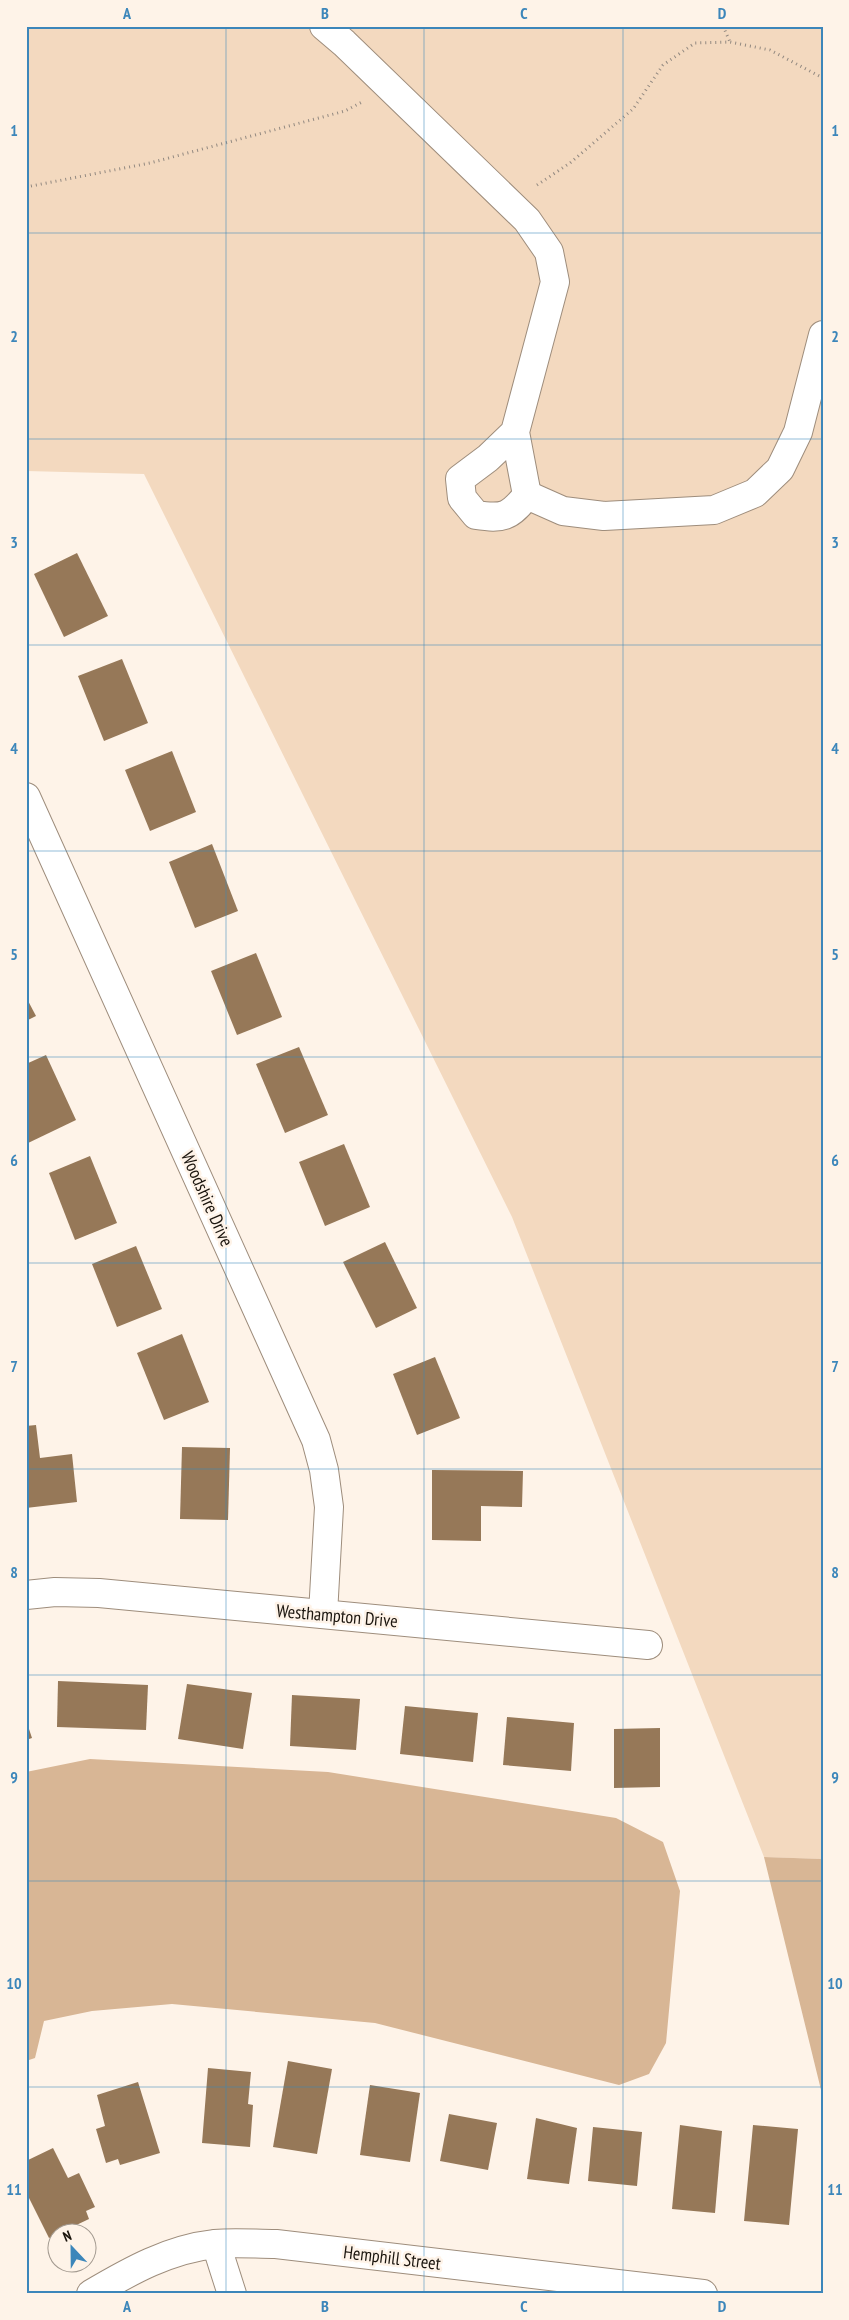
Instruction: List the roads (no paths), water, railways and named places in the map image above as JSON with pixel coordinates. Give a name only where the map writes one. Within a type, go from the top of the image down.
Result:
[{"type":"street","points":[[324,26],[527,220],[549,252],[555,282],[515,432],[527,495],[515,510],[497,518],[476,515],[462,498],[460,479],[488,458],[515,432]]},
{"type":"street","points":[[527,495],[563,511],[604,516],[714,510],[754,493],[780,469],[798,432],[823,336]]},
{"type":"street","name":"Woodshire Drive","points":[[26,797],[316,1440],[324,1470],[329,1507],[323,1614]]},
{"type":"street","name":"Westhampton Drive","points":[[26,1595],[55,1592],[99,1593],[648,1645]]},
{"type":"street","points":[[216,2244],[232,2294]]},
{"type":"street","name":"Hemphill Street","points":[[91,2294],[132,2270],[182,2250],[216,2244],[276,2244],[703,2294]]}]
